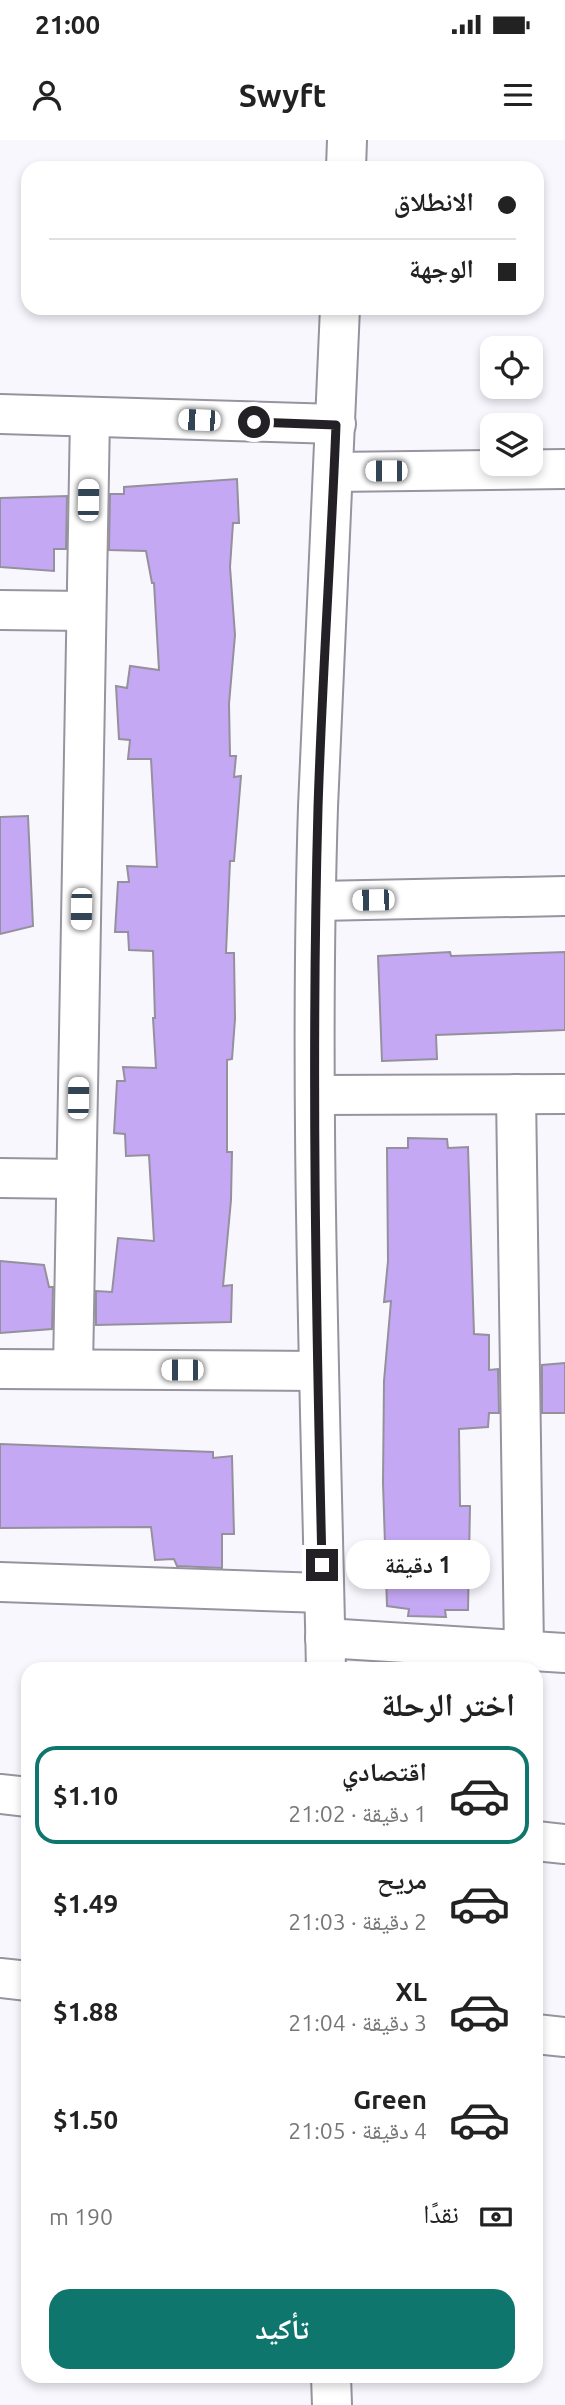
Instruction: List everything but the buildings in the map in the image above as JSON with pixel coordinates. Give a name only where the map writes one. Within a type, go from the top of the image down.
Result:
[{"type":"street","points":[[346,161],[347,140]]},
{"type":"street","points":[[341,315],[318,809],[315,1095],[325,1654],[524,1651],[565,1653]]},
{"type":"street","points":[[0,414],[336,425]]},
{"type":"street","points":[[73,1369],[90,417]]},
{"type":"street","points":[[334,472],[565,469]]},
{"type":"street","points":[[0,610],[86,611]]},
{"type":"street","points":[[318,901],[565,896]]},
{"type":"street","points":[[516,1094],[524,1651]]},
{"type":"street","points":[[315,1095],[565,1094]]},
{"type":"street","points":[[0,1178],[76,1179]]},
{"type":"street","points":[[0,1369],[318,1371]]},
{"type":"street","points":[[0,1582],[323,1593]]},
{"type":"street","points":[[0,1794],[21,1796]]},
{"type":"street","points":[[543,1842],[565,1844]]},
{"type":"street","points":[[0,1978],[21,1980]]},
{"type":"street","points":[[543,2035],[565,2037]]},
{"type":"street","points":[[331,2383],[331,2405]]},
{"type":"route","points":[[254,422],[336,425],[318,809],[315,1095],[322,1565]]}]
